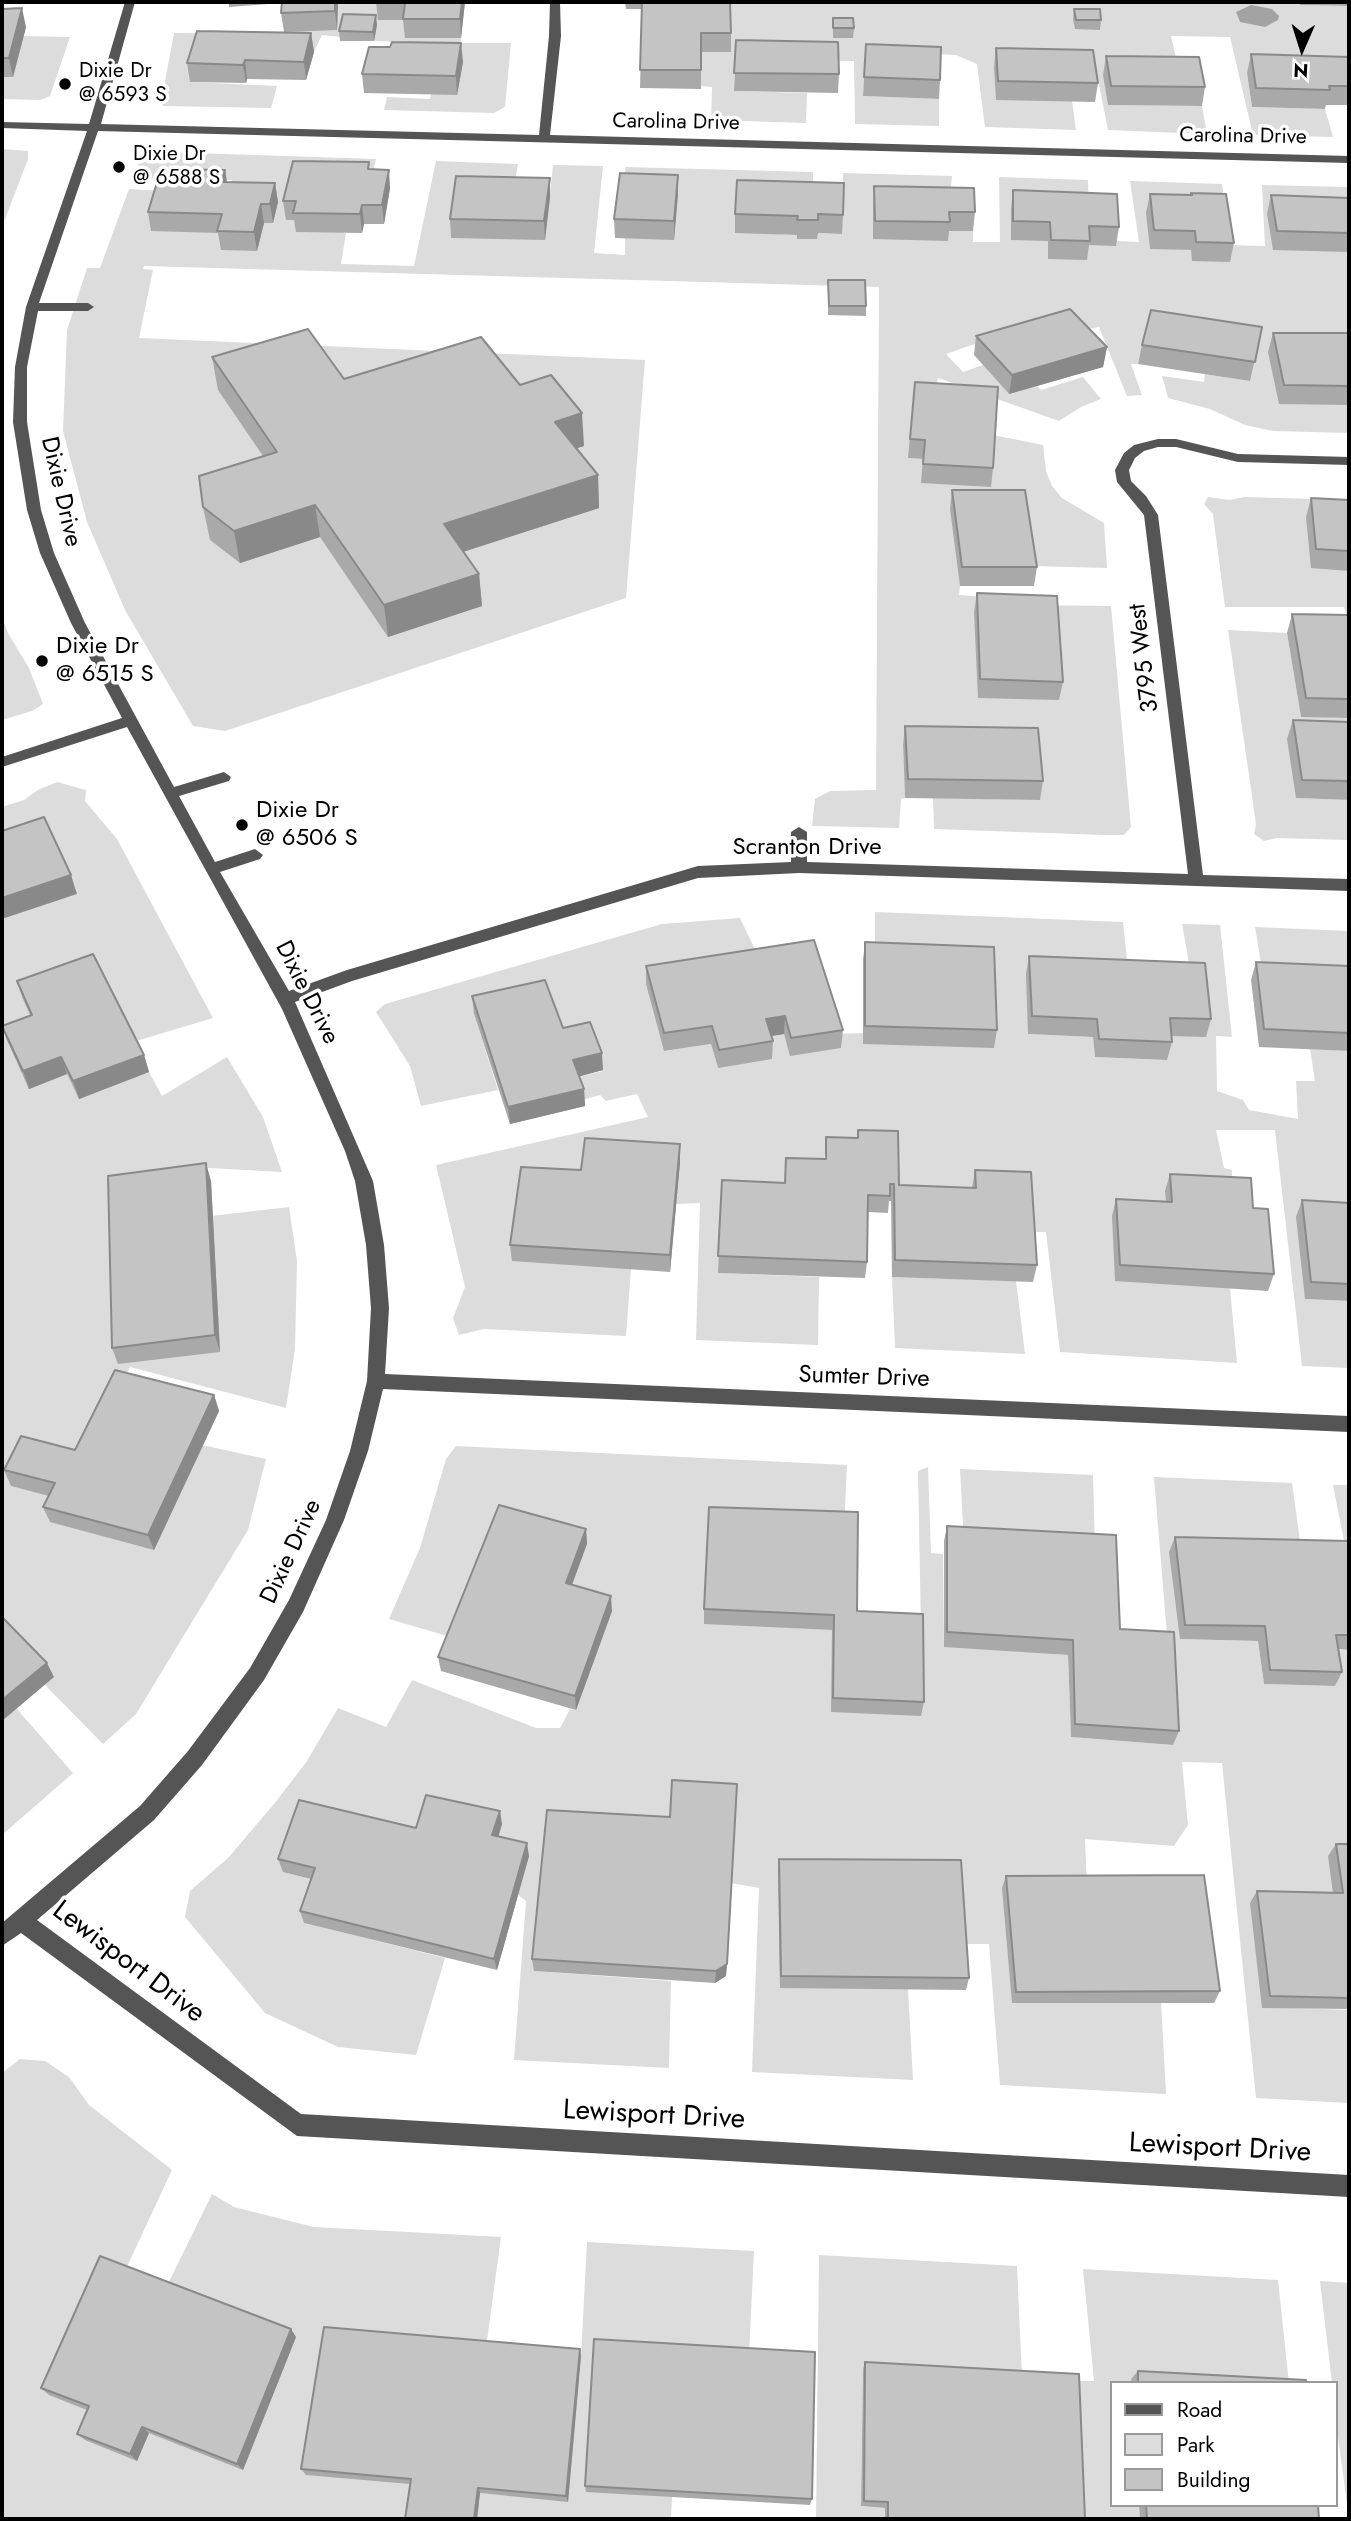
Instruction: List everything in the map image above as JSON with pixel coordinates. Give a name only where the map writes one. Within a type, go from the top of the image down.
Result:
[{"type":"street","name":"Dixie Drive","points":[[2,1936],[147,1813],[195,1758],[257,1674],[296,1606],[335,1520],[359,1451],[376,1381],[380,1308],[375,1245],[364,1181],[353,1151],[285,999],[211,869],[78,623],[47,553],[34,510],[20,422],[21,367],[32,307],[94,128],[130,2]]},
{"type":"street","points":[[544,139],[555,36],[555,2]]},
{"type":"street","name":"Carolina Drive","points":[[2,125],[1349,159]]},
{"type":"street","points":[[32,307],[88,307]]},
{"type":"street","points":[[2,424],[20,422]]},
{"type":"street","name":"3795 West","points":[[1196,880],[1151,515],[1141,499],[1124,482],[1122,470],[1129,456],[1139,448],[1158,443],[1176,443],[1238,458],[1349,461]]},
{"type":"street","points":[[2,762],[131,721]]},
{"type":"street","points":[[170,794],[224,777]]},
{"type":"street","points":[[799,832],[799,867]]},
{"type":"street","points":[[211,869],[255,855]]},
{"type":"street","name":"Scranton Drive","points":[[285,999],[347,976],[698,872],[799,867],[1349,885]]},
{"type":"street","name":"Sumter Drive","points":[[376,1381],[1349,1424]]},
{"type":"street","name":"Lewisport Drive","points":[[22,1921],[297,2125],[1349,2186]]},
{"type":"green space","points":[[338,2],[413,2],[405,38],[461,38],[461,43],[511,43],[505,107],[494,113],[384,110],[387,97],[430,99],[431,94],[402,42],[374,41],[377,25],[341,37],[322,35],[314,52],[190,82],[277,86],[271,108],[163,106],[161,103],[174,33],[284,32]]},
{"type":"green space","points":[[730,2],[1300,2],[1301,5],[1349,6],[1349,76],[1247,73],[1252,107],[1325,109],[1333,137],[1253,135],[1230,37],[1171,36],[1180,75],[1109,105],[1202,106],[1207,134],[1108,130],[1097,74],[1091,74],[1072,101],[1076,130],[985,127],[977,64],[956,55],[916,53],[865,63],[863,96],[939,99],[939,126],[855,124],[854,61],[735,59],[734,91],[807,93],[806,123],[711,120],[712,87],[701,86],[701,52],[731,52]]},
{"type":"green space","points":[[23,36],[70,37],[50,96],[40,100],[2,99],[2,77],[13,76]]},
{"type":"green space","points":[[2,149],[28,151],[28,159],[2,227]]},
{"type":"green space","points":[[162,152],[376,159],[371,181],[299,220],[346,233],[341,264],[414,266],[436,161],[518,164],[514,188],[545,240],[553,165],[603,166],[594,253],[625,255],[625,238],[674,239],[678,194],[627,192],[625,167],[813,172],[813,195],[735,232],[797,235],[797,239],[817,239],[817,233],[842,234],[843,173],[952,176],[950,198],[873,205],[874,239],[973,231],[973,242],[1000,242],[999,177],[1088,180],[1089,212],[1048,241],[1048,258],[1086,245],[1115,241],[1139,242],[1130,181],[1222,184],[1226,211],[1150,248],[1191,250],[1227,245],[1265,246],[1262,185],[1349,187],[1349,433],[1273,431],[1245,425],[1210,409],[1168,398],[1162,376],[1204,382],[1205,374],[1250,381],[1148,329],[1138,364],[1131,364],[1142,395],[1127,396],[1099,327],[1070,332],[1049,318],[946,354],[963,372],[983,365],[1009,394],[1037,386],[1041,390],[1083,377],[1101,399],[1081,407],[1059,421],[938,378],[933,402],[908,458],[923,459],[993,435],[1043,445],[1046,471],[1052,486],[1062,498],[1104,523],[1107,568],[1031,566],[960,586],[959,595],[986,597],[1023,605],[1111,606],[1131,827],[1124,835],[934,829],[933,798],[1039,800],[903,745],[905,798],[901,799],[899,828],[812,826],[815,799],[830,791],[876,790],[879,287],[144,266],[143,269],[153,270],[139,338],[645,360],[626,598],[225,731],[193,726],[125,610],[87,522],[63,431],[67,330],[87,268],[100,268],[129,189],[163,191],[264,223],[273,223],[278,202],[225,201],[232,180],[133,178],[141,158]]},
{"type":"green space","points":[[1208,497],[1229,500],[1245,497],[1349,500],[1349,625],[1344,607],[1225,607],[1213,514],[1204,504]]},
{"type":"green space","points":[[2,617],[8,633],[29,668],[43,704],[32,711],[2,720]]},
{"type":"green space","points":[[1228,630],[1287,633],[1301,716],[1349,718],[1349,741],[1296,798],[1349,800],[1349,840],[1277,838],[1264,841],[1254,834],[1256,824]]},
{"type":"green space","points":[[57,782],[86,790],[85,801],[117,839],[213,1018],[133,1042],[38,1033],[8,1044],[29,1088],[67,1074],[79,1098],[149,1072],[162,1096],[227,1057],[263,1117],[282,1172],[209,1168],[160,1174],[220,1351],[211,1216],[289,1207],[297,1261],[295,1349],[286,1408],[130,1367],[82,1466],[12,1486],[62,1499],[202,1445],[266,1459],[248,1530],[136,1714],[103,1744],[44,1684],[2,1624],[2,919],[76,894],[2,851],[2,807],[24,800]]},
{"type":"green space","points":[[875,912],[1123,922],[1129,978],[1028,1034],[1093,1037],[1095,1057],[1166,1060],[1165,1036],[1206,1036],[1182,924],[1220,925],[1232,1037],[1216,1036],[1217,1091],[1243,1100],[1249,1110],[1298,1119],[1296,1081],[1315,1081],[1310,1049],[1349,1051],[1349,1220],[1305,1299],[1349,1301],[1349,1368],[1302,1366],[1275,1130],[1216,1130],[1224,1168],[1232,1170],[1230,1288],[1237,1363],[1060,1352],[1046,1232],[1029,1232],[973,1205],[897,1201],[825,1154],[820,1176],[784,1200],[718,1273],[819,1277],[818,1345],[696,1340],[700,1203],[676,1204],[631,1269],[626,1336],[484,1329],[459,1335],[453,1318],[465,1287],[436,1165],[648,1117],[637,1094],[606,1101],[600,1095],[582,1100],[574,1078],[603,1071],[474,1014],[498,1090],[421,1106],[410,1066],[376,1012],[385,1004],[662,924],[740,918],[763,966],[664,1051],[711,1044],[718,1068],[765,1037],[784,1034],[791,1055],[836,1034],[864,1033],[875,961]]},
{"type":"green space","points":[[1255,927],[1349,931],[1349,985],[1264,981]]},
{"type":"green space","points":[[892,1277],[1016,1281],[1025,1354],[895,1348]]},
{"type":"green space","points":[[456,1446],[847,1465],[844,1527],[704,1623],[832,1630],[832,1712],[921,1629],[918,1471],[928,1467],[931,1553],[943,1554],[944,1646],[1068,1655],[1071,1737],[1173,1745],[1154,1477],[1292,1483],[1302,1555],[1180,1639],[1258,1641],[1264,1684],[1334,1686],[1329,1649],[1349,1650],[1349,1857],[1335,1905],[1262,2007],[1349,2010],[1349,2103],[1256,2098],[1222,1763],[1182,1762],[1188,1825],[1174,1846],[1085,1839],[1087,1888],[1161,2002],[1166,2094],[1000,2085],[989,1944],[962,1944],[780,1987],[908,1989],[913,2080],[752,2072],[759,1888],[731,1883],[670,1830],[534,1971],[671,1981],[669,2068],[514,2060],[526,1901],[517,1894],[495,1848],[501,1824],[284,1872],[319,1881],[305,1923],[445,1958],[416,2055],[338,2047],[265,2013],[185,1917],[190,1891],[228,1858],[274,1804],[307,1761],[338,1708],[386,1727],[412,1680],[536,1728],[560,1728],[570,1709],[576,1710],[567,1598],[587,1544],[454,1638],[389,1619],[420,1548],[446,1459]]},
{"type":"green space","points":[[960,1469],[1093,1475],[1095,1550],[964,1542]]},
{"type":"green space","points":[[1333,1485],[1349,1485],[1349,1571],[1347,1556]]},
{"type":"green space","points":[[16,1708],[73,1773],[2,1835],[2,1720]]},
{"type":"green space","points":[[20,2059],[45,2061],[69,2077],[89,2105],[172,2170],[124,2273],[166,2288],[212,2194],[234,2207],[314,2227],[501,2237],[486,2348],[415,2485],[410,2519],[2,2519],[2,2073]]},
{"type":"green space","points":[[587,2242],[754,2251],[749,2355],[672,2497],[671,2519],[477,2519],[480,2493],[568,2501],[581,2356]]},
{"type":"green space","points":[[819,2255],[1017,2266],[1022,2378],[863,2369],[861,2506],[885,2508],[885,2519],[816,2519]]},
{"type":"green space","points":[[1083,2269],[1278,2280],[1289,2381],[1110,2381],[1110,2507],[1139,2507],[1140,2519],[1079,2519],[1074,2381],[1094,2381]]},
{"type":"green space","points":[[1320,2281],[1349,2283],[1349,2519],[1337,2430],[1337,2381],[1332,2381]]},
{"type":"shaded area","points":[[1251,5],[1272,9],[1279,16],[1278,20],[1265,27],[1240,22],[1236,12]]},
{"type":"building","points":[[282,2],[335,2],[335,11],[281,13]]},
{"type":"building","points":[[405,2],[462,2],[460,19],[403,19]]},
{"type":"building","points":[[642,2],[730,2],[731,33],[701,33],[701,70],[640,70]]},
{"type":"building","points":[[22,8],[9,58],[2,58],[2,9]]},
{"type":"building","points":[[1074,9],[1100,9],[1101,20],[1076,20]]},
{"type":"building","points":[[343,14],[376,15],[373,32],[339,31]]},
{"type":"building","points":[[833,18],[853,18],[854,28],[833,28]]},
{"type":"building","points":[[197,31],[311,33],[304,62],[245,60],[243,65],[187,63]]},
{"type":"building","points":[[736,40],[838,42],[839,74],[734,73]]},
{"type":"building","points":[[392,42],[461,43],[456,76],[362,74],[369,47],[390,47]]},
{"type":"building","points":[[866,44],[941,47],[940,80],[864,77]]},
{"type":"building","points":[[996,48],[1093,50],[1098,83],[998,81]]},
{"type":"building","points":[[1251,54],[1349,57],[1349,86],[1329,86],[1330,90],[1256,88]]},
{"type":"building","points":[[1106,56],[1199,57],[1205,87],[1111,86]]},
{"type":"building","points":[[293,161],[369,162],[368,169],[389,170],[382,205],[362,205],[360,214],[293,213],[296,201],[283,201]]},
{"type":"building","points":[[161,169],[225,170],[222,182],[275,183],[270,204],[261,204],[254,232],[217,231],[222,214],[148,212]]},
{"type":"building","points":[[620,173],[678,175],[674,221],[614,219]]},
{"type":"building","points":[[456,176],[550,178],[544,221],[450,219]]},
{"type":"building","points":[[737,180],[844,183],[843,215],[818,214],[818,220],[797,220],[798,216],[735,214]]},
{"type":"building","points":[[874,186],[974,188],[975,212],[949,212],[950,222],[875,221]]},
{"type":"building","points":[[1013,190],[1117,194],[1119,227],[1089,226],[1090,241],[1051,240],[1050,222],[1013,221]]},
{"type":"building","points":[[1191,193],[1226,194],[1234,243],[1196,242],[1195,231],[1154,230],[1150,194],[1192,195]]},
{"type":"building","points":[[1271,195],[1349,198],[1349,233],[1277,231]]},
{"type":"building","points":[[828,280],[865,280],[866,306],[829,306]]},
{"type":"building","points":[[1070,309],[1107,347],[1012,375],[976,336]]},
{"type":"building","points":[[1151,310],[1262,327],[1255,362],[1142,345]]},
{"type":"building","points":[[308,329],[344,379],[481,337],[520,385],[551,375],[582,413],[555,422],[598,475],[444,524],[479,574],[384,605],[315,505],[234,531],[203,507],[199,476],[277,452],[212,357]]},
{"type":"building","points":[[1273,333],[1349,333],[1349,386],[1284,385]]},
{"type":"building","points":[[915,382],[998,387],[993,468],[923,464],[925,440],[910,439]]},
{"type":"building","points":[[952,490],[1025,490],[1037,567],[962,567]]},
{"type":"building","points":[[1311,498],[1349,500],[1349,551],[1316,549]]},
{"type":"building","points":[[977,593],[1057,596],[1063,682],[980,679]]},
{"type":"building","points":[[1292,614],[1349,615],[1349,699],[1306,698]]},
{"type":"building","points":[[1293,720],[1349,722],[1349,781],[1302,780]]},
{"type":"building","points":[[905,726],[1038,728],[1043,781],[908,779]]},
{"type":"building","points":[[44,817],[71,875],[2,898],[2,831]]},
{"type":"building","points":[[814,940],[843,1030],[791,1038],[785,1016],[766,1019],[773,1041],[719,1050],[712,1026],[664,1033],[646,966]]},
{"type":"building","points":[[865,942],[994,947],[997,1030],[865,1026]]},
{"type":"building","points":[[93,954],[144,1055],[73,1081],[61,1057],[23,1071],[2,1026],[32,1015],[17,981]]},
{"type":"building","points":[[1029,956],[1205,963],[1211,1019],[1170,1018],[1172,1042],[1099,1039],[1097,1019],[1032,1016]]},
{"type":"building","points":[[1256,962],[1349,966],[1349,1033],[1264,1029]]},
{"type":"building","points":[[545,980],[563,1028],[590,1022],[602,1053],[573,1060],[584,1089],[508,1107],[472,996]]},
{"type":"building","points":[[858,1130],[898,1131],[899,1185],[976,1188],[975,1170],[1031,1172],[1037,1265],[895,1260],[894,1184],[890,1184],[890,1196],[868,1195],[867,1262],[718,1256],[722,1180],[785,1183],[786,1158],[826,1159],[826,1137],[858,1138]]},
{"type":"building","points":[[585,1138],[680,1144],[670,1255],[510,1245],[521,1167],[581,1170]]},
{"type":"building","points":[[206,1163],[215,1335],[112,1348],[108,1176]]},
{"type":"building","points":[[1170,1174],[1251,1178],[1253,1208],[1268,1209],[1274,1274],[1120,1265],[1116,1199],[1172,1202]]},
{"type":"building","points":[[1302,1200],[1349,1203],[1349,1284],[1311,1282]]},
{"type":"building","points":[[115,1370],[214,1395],[148,1535],[43,1507],[55,1483],[4,1470],[21,1436],[75,1450]]},
{"type":"building","points":[[499,1505],[586,1529],[566,1583],[611,1596],[575,1696],[438,1657]]},
{"type":"building","points":[[709,1507],[858,1512],[857,1611],[923,1614],[924,1702],[833,1698],[834,1615],[704,1609]]},
{"type":"building","points":[[947,1526],[1116,1535],[1120,1629],[1174,1632],[1179,1731],[1075,1724],[1073,1640],[947,1632]]},
{"type":"building","points":[[1175,1537],[1349,1541],[1349,1635],[1336,1635],[1342,1672],[1270,1670],[1265,1626],[1185,1625]]},
{"type":"building","points":[[2,1617],[47,1663],[2,1700]]},
{"type":"building","points":[[672,1780],[737,1784],[727,1964],[716,1971],[532,1959],[547,1810],[670,1817]]},
{"type":"building","points":[[426,1795],[500,1811],[492,1835],[527,1843],[494,1959],[300,1911],[315,1868],[278,1859],[299,1800],[416,1828]]},
{"type":"building","points":[[1336,1844],[1349,1844],[1349,1998],[1270,1996],[1257,1891],[1343,1893]]},
{"type":"building","points":[[779,1859],[961,1860],[969,1978],[781,1976]]},
{"type":"building","points":[[1204,1875],[1220,1991],[1016,1992],[1006,1876]]},
{"type":"building","points":[[100,2256],[291,2329],[237,2464],[142,2427],[130,2454],[77,2434],[89,2406],[41,2388]]},
{"type":"building","points":[[324,2327],[580,2349],[566,2496],[478,2488],[474,2519],[405,2519],[411,2479],[301,2469]]},
{"type":"building","points":[[594,2339],[815,2352],[812,2499],[585,2486]]},
{"type":"building","points":[[865,2362],[1079,2374],[1085,2519],[888,2519],[888,2502],[864,2501]]},
{"type":"building","points":[[1138,2371],[1306,2381],[1138,2381]]},
{"type":"building","points":[[1146,2507],[1318,2507],[1319,2519],[1147,2519]]},
{"type":"place","name":"Dixie Dr @ 6593 S","points":[[65,84]]},
{"type":"place","name":"Dixie Dr @ 6588 S","points":[[119,167]]},
{"type":"place","name":"Dixie Dr @ 6515 S","points":[[42,661]]},
{"type":"place","name":"Dixie Dr @ 6506 S","points":[[242,825]]}]
